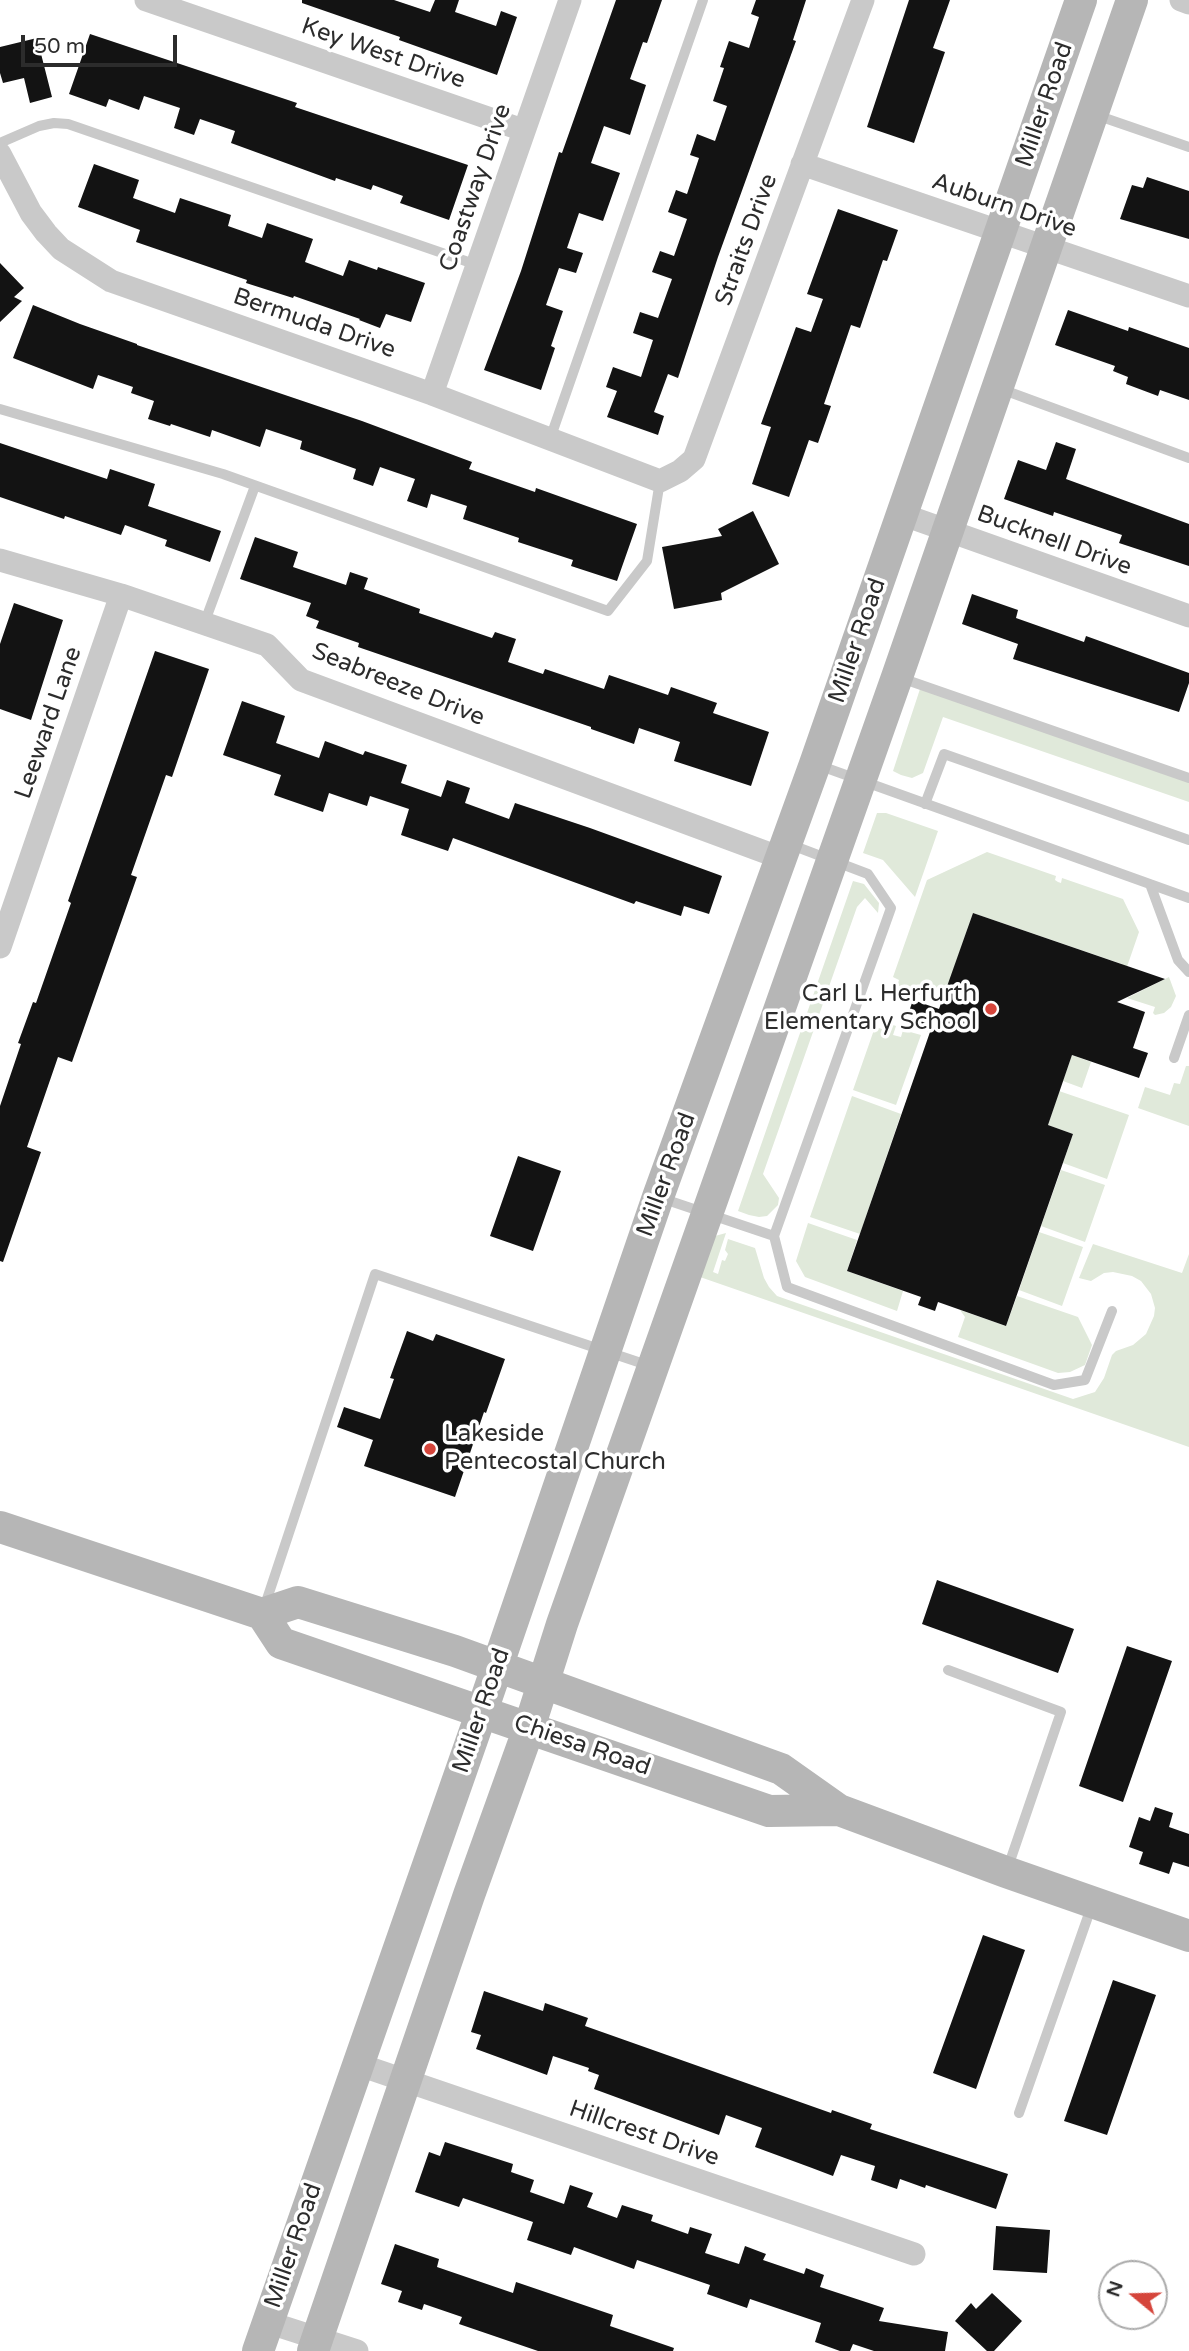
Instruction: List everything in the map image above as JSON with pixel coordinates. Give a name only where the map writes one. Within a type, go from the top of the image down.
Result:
[{"type":"main road","name":"Miller Road","points":[[262,2336],[497,1668],[658,1197],[815,764],[1081,0]]},
{"type":"main road","name":"Miller Road","points":[[316,2345],[468,1895],[529,1728],[562,1624],[897,677],[1132,0]]},
{"type":"main road","points":[[0,1527],[262,1614]]},
{"type":"main road","name":"Chiesa Road","points":[[839,1810],[769,1811],[281,1643],[262,1614],[298,1602],[455,1651],[781,1769],[839,1810],[1189,1936]]},
{"type":"street","name":"Key West Drive","points":[[146,0],[523,130]]},
{"type":"street","name":"Coastway Drive","points":[[432,394],[569,0]]},
{"type":"street","name":"Straits Drive","points":[[660,481],[680,471],[694,459],[863,0]]},
{"type":"street","points":[[1181,0],[1189,3]]},
{"type":"street","name":"Bermuda Drive","points":[[0,154],[31,213],[46,233],[61,249],[111,281],[432,394],[660,481]]},
{"type":"street","name":"Auburn Drive","points":[[802,164],[1189,296]]},
{"type":"street","name":"Bucknell Drive","points":[[901,514],[1189,616]]},
{"type":"street","name":"Seabreeze Drive","points":[[0,559],[121,595],[267,646],[301,680],[783,850]]},
{"type":"street","name":"Leeward Lane","points":[[0,947],[121,595]]},
{"type":"street","name":"Hillcrest Drive","points":[[357,2064],[914,2254]]},
{"type":"street","points":[[262,2336],[356,2351]]},
{"type":"lane","points":[[550,439],[702,0]]},
{"type":"lane","points":[[1092,113],[1189,147]]},
{"type":"lane","points":[[0,143],[39,126],[68,124],[477,265]]},
{"type":"lane","points":[[997,388],[1189,458]]},
{"type":"lane","points":[[0,409],[223,474],[608,611],[647,561],[660,481]]},
{"type":"lane","points":[[204,624],[256,485]]},
{"type":"lane","points":[[897,677],[1189,778]]},
{"type":"lane","points":[[925,804],[944,754],[1189,840]]},
{"type":"lane","points":[[815,764],[1189,898]]},
{"type":"lane","points":[[783,850],[832,860],[868,874],[891,908],[774,1236],[787,1287],[1054,1385],[1085,1380],[1112,1311]]},
{"type":"lane","points":[[1150,884],[1178,960],[1189,972]]},
{"type":"lane","points":[[1174,1058],[1189,1015]]},
{"type":"lane","points":[[658,1197],[774,1236]]},
{"type":"lane","points":[[262,1614],[375,1274],[653,1367]]},
{"type":"lane","points":[[948,1670],[1061,1712],[1006,1872]]},
{"type":"lane","points":[[1019,2113],[1093,1903]]},
{"type":"green space","points":[[920,689],[1189,782],[1189,802],[943,717],[923,773],[912,778],[901,775],[893,771]]},
{"type":"green space","points":[[877,813],[886,813],[938,831],[915,897],[883,860],[863,853]]},
{"type":"green space","points":[[987,852],[1056,876],[1055,880],[1058,882],[1061,883],[1062,878],[1123,899],[1139,932],[1120,987],[1122,964],[973,913],[944,997],[934,993],[932,999],[897,987],[899,980],[893,977],[927,880]]},
{"type":"green space","points":[[853,881],[864,884],[879,903],[878,913],[865,898],[857,907],[763,1174],[779,1198],[778,1205],[767,1216],[749,1215],[738,1211]]},
{"type":"green space","points":[[1169,977],[1176,996],[1171,1007],[1164,1013],[1155,1015],[1155,1007],[1127,998]]},
{"type":"green space","points":[[885,1022],[896,1026],[893,1035],[901,1037],[903,1030],[921,1035],[896,1105],[853,1090],[875,1027],[882,1029]]},
{"type":"green space","points":[[1072,1055],[1091,1062],[1082,1088],[1063,1081]]},
{"type":"green space","points":[[1186,1066],[1189,1066],[1189,1126],[1138,1108],[1145,1087],[1170,1095],[1174,1083],[1180,1084]]},
{"type":"green space","points":[[1059,1091],[1129,1115],[1107,1179],[1063,1163],[1073,1134],[1048,1125]]},
{"type":"green space","points":[[852,1096],[901,1114],[860,1234],[810,1217]]},
{"type":"green space","points":[[1061,1170],[1105,1185],[1085,1242],[1041,1226]]},
{"type":"green space","points":[[808,1223],[857,1240],[847,1271],[903,1291],[897,1311],[805,1277],[796,1261]]},
{"type":"green space","points":[[1039,1232],[1083,1247],[1062,1306],[1019,1290]]},
{"type":"green space","points":[[726,1233],[713,1272],[718,1274],[722,1260],[725,1261],[728,1239],[755,1248],[764,1278],[777,1296],[1073,1399],[1095,1392],[1104,1378],[1112,1355],[1133,1345],[1146,1334],[1154,1316],[1151,1294],[1141,1281],[1132,1276],[1113,1272],[1104,1273],[1091,1281],[1079,1278],[1093,1244],[1182,1273],[1189,1254],[1189,1447],[700,1277],[715,1236]]},
{"type":"green space","points":[[1017,1296],[1078,1317],[1092,1345],[1085,1365],[1070,1372],[1058,1373],[958,1337],[965,1317],[960,1310],[1006,1326]]},
{"type":"building","points":[[302,0],[394,0],[430,12],[435,0],[459,0],[455,12],[496,26],[501,11],[517,17],[497,75],[302,3]]},
{"type":"building","points":[[616,0],[662,0],[647,43],[643,42],[630,79],[646,85],[630,135],[604,126],[591,163],[620,173],[603,221],[579,213],[567,248],[583,253],[576,273],[559,268],[546,305],[563,311],[551,346],[555,348],[541,390],[484,370],[521,271],[559,152],[562,153]]},
{"type":"building","points":[[756,0],[806,0],[793,40],[796,41],[718,257],[678,378],[668,374],[654,412],[664,416],[658,435],[607,417],[617,391],[606,387],[613,367],[641,377],[653,340],[633,333],[640,312],[658,318],[672,279],[652,272],[660,251],[674,256],[687,219],[668,212],[676,190],[687,194],[699,158],[690,155],[697,134],[715,141],[727,106],[713,101],[724,68],[720,67],[729,41],[749,48],[759,17],[751,14]]},
{"type":"building","points":[[909,0],[950,0],[933,48],[945,52],[914,143],[867,127]]},
{"type":"building","points":[[90,34],[297,103],[295,107],[468,165],[449,220],[400,203],[403,196],[373,185],[371,190],[336,178],[335,181],[231,143],[235,131],[200,119],[194,135],[174,128],[180,108],[144,96],[139,110],[109,99],[106,107],[69,94]]},
{"type":"building","points":[[37,38],[52,97],[30,103],[24,78],[3,83],[0,73],[0,47]]},
{"type":"building","points":[[94,164],[139,180],[133,198],[175,213],[180,198],[231,215],[228,226],[262,238],[267,223],[313,239],[305,262],[343,276],[349,260],[425,283],[411,322],[386,314],[380,328],[294,296],[293,298],[246,283],[247,280],[136,242],[140,230],[78,207]]},
{"type":"building","points":[[1147,177],[1189,191],[1189,239],[1120,219],[1132,185],[1143,188]]},
{"type":"building","points":[[838,209],[898,230],[887,261],[883,260],[860,328],[851,325],[824,404],[831,406],[818,443],[809,440],[789,497],[752,484],[771,427],[761,424],[796,327],[811,332],[823,299],[807,294]]},
{"type":"building","points":[[0,263],[24,288],[14,297],[22,301],[0,322]]},
{"type":"building","points":[[33,305],[137,345],[362,421],[472,462],[469,469],[535,492],[536,488],[637,524],[617,581],[571,566],[573,560],[518,542],[519,538],[463,519],[467,506],[431,494],[427,508],[407,501],[415,479],[380,467],[373,486],[353,479],[356,469],[300,449],[302,441],[266,429],[260,447],[212,430],[210,437],[171,424],[170,426],[148,419],[154,401],[131,393],[133,387],[98,375],[93,389],[13,358]]},
{"type":"building","points":[[1068,310],[1189,348],[1189,400],[1160,390],[1158,396],[1126,384],[1128,377],[1113,371],[1115,366],[1055,345]]},
{"type":"building","points":[[1056,442],[1076,449],[1066,479],[1189,524],[1189,566],[1119,543],[1122,535],[1054,512],[1053,516],[1004,499],[1018,460],[1046,470]]},
{"type":"building","points":[[0,443],[107,479],[110,469],[155,484],[148,506],[221,531],[210,562],[165,546],[167,540],[125,525],[121,535],[0,497]]},
{"type":"building","points":[[753,511],[779,564],[721,593],[722,600],[674,609],[662,547],[722,536],[718,529]]},
{"type":"building","points":[[255,537],[298,552],[293,567],[346,585],[350,572],[368,578],[364,589],[420,609],[419,613],[492,638],[495,632],[516,639],[508,662],[543,674],[545,669],[604,689],[609,675],[668,695],[671,687],[717,703],[713,713],[769,732],[751,786],[674,761],[680,742],[639,728],[634,744],[358,647],[359,643],[316,628],[319,621],[306,616],[311,603],[240,579]]},
{"type":"building","points":[[972,594],[1018,610],[1016,618],[1084,642],[1086,636],[1189,673],[1189,683],[1179,712],[1013,659],[1018,644],[962,624]]},
{"type":"building","points":[[14,603],[63,620],[31,720],[0,709],[0,644]]},
{"type":"building","points":[[155,651],[209,669],[172,777],[166,775],[131,875],[137,877],[72,1062],[58,1057],[27,1147],[41,1152],[3,1262],[0,1261],[0,1106],[21,1044],[18,1043],[33,1002],[36,1003],[71,903],[68,901]]},
{"type":"building","points":[[242,701],[285,716],[276,743],[319,758],[325,741],[363,755],[365,751],[407,765],[401,783],[441,797],[447,780],[470,788],[465,803],[509,819],[515,803],[722,876],[709,914],[684,906],[681,916],[636,901],[634,904],[453,838],[448,851],[401,835],[409,809],[370,796],[367,806],[329,793],[323,812],[274,795],[281,775],[223,755]]},
{"type":"building","name":"Carl L. Herfurth Elementary School","points":[[973,913],[1165,979],[1117,1002],[1145,1012],[1133,1048],[1148,1053],[1139,1078],[1072,1055],[1048,1125],[1073,1134],[1006,1326],[938,1302],[935,1311],[918,1305],[921,1297],[847,1271],[930,1032],[905,1023],[913,1000],[939,1009]]},
{"type":"building","points":[[518,1156],[561,1171],[533,1251],[490,1236]]},
{"type":"building","points":[[407,1331],[433,1341],[436,1334],[505,1359],[455,1497],[364,1466],[373,1440],[337,1427],[344,1407],[380,1419],[394,1379],[390,1378]]},
{"type":"building","points":[[937,1580],[1074,1629],[1058,1673],[922,1624]]},
{"type":"building","points":[[1127,1646],[1172,1661],[1123,1802],[1079,1786]]},
{"type":"building","points":[[1155,1807],[1173,1813],[1169,1827],[1189,1834],[1189,1867],[1173,1862],[1169,1874],[1139,1864],[1143,1852],[1129,1847],[1139,1817],[1150,1821]]},
{"type":"building","points":[[983,1935],[1025,1950],[976,2089],[933,2073]]},
{"type":"building","points":[[1113,1980],[1156,1995],[1107,2135],[1064,2121]]},
{"type":"building","points":[[484,1991],[543,2011],[545,2003],[588,2018],[585,2026],[831,2113],[832,2110],[872,2124],[870,2129],[1008,2174],[996,2209],[926,2185],[925,2188],[900,2179],[897,2189],[871,2180],[875,2166],[841,2155],[833,2176],[755,2147],[762,2128],[726,2115],[719,2135],[594,2089],[599,2075],[588,2071],[589,2068],[553,2056],[547,2075],[476,2049],[481,2035],[471,2032]]},
{"type":"building","points":[[445,2142],[513,2164],[511,2172],[534,2180],[530,2192],[564,2204],[570,2185],[593,2193],[587,2207],[617,2218],[622,2205],[653,2215],[651,2221],[688,2234],[690,2227],[712,2234],[705,2253],[739,2264],[745,2246],[766,2254],[763,2260],[804,2274],[806,2268],[824,2275],[820,2287],[884,2308],[879,2321],[948,2332],[945,2351],[874,2351],[853,2344],[850,2351],[840,2351],[815,2342],[821,2323],[750,2299],[747,2308],[707,2294],[710,2285],[637,2260],[634,2269],[574,2247],[571,2255],[527,2240],[533,2222],[463,2198],[459,2207],[415,2192],[429,2152],[440,2156]]},
{"type":"building","points":[[996,2226],[1050,2230],[1047,2273],[993,2270]]},
{"type":"building","points":[[395,2244],[439,2259],[437,2267],[513,2293],[516,2282],[613,2315],[610,2326],[674,2348],[673,2351],[538,2351],[459,2324],[462,2317],[424,2304],[422,2310],[398,2302],[402,2291],[381,2284]]},
{"type":"building","points":[[992,2293],[1022,2321],[994,2351],[987,2351],[955,2321],[971,2303],[976,2309]]},
{"type":"place","name":"Carl L. Herfurth Elementary School","points":[[991,1009]]},
{"type":"place","name":"Lakeside Pentecostal Church","points":[[430,1449]]}]
